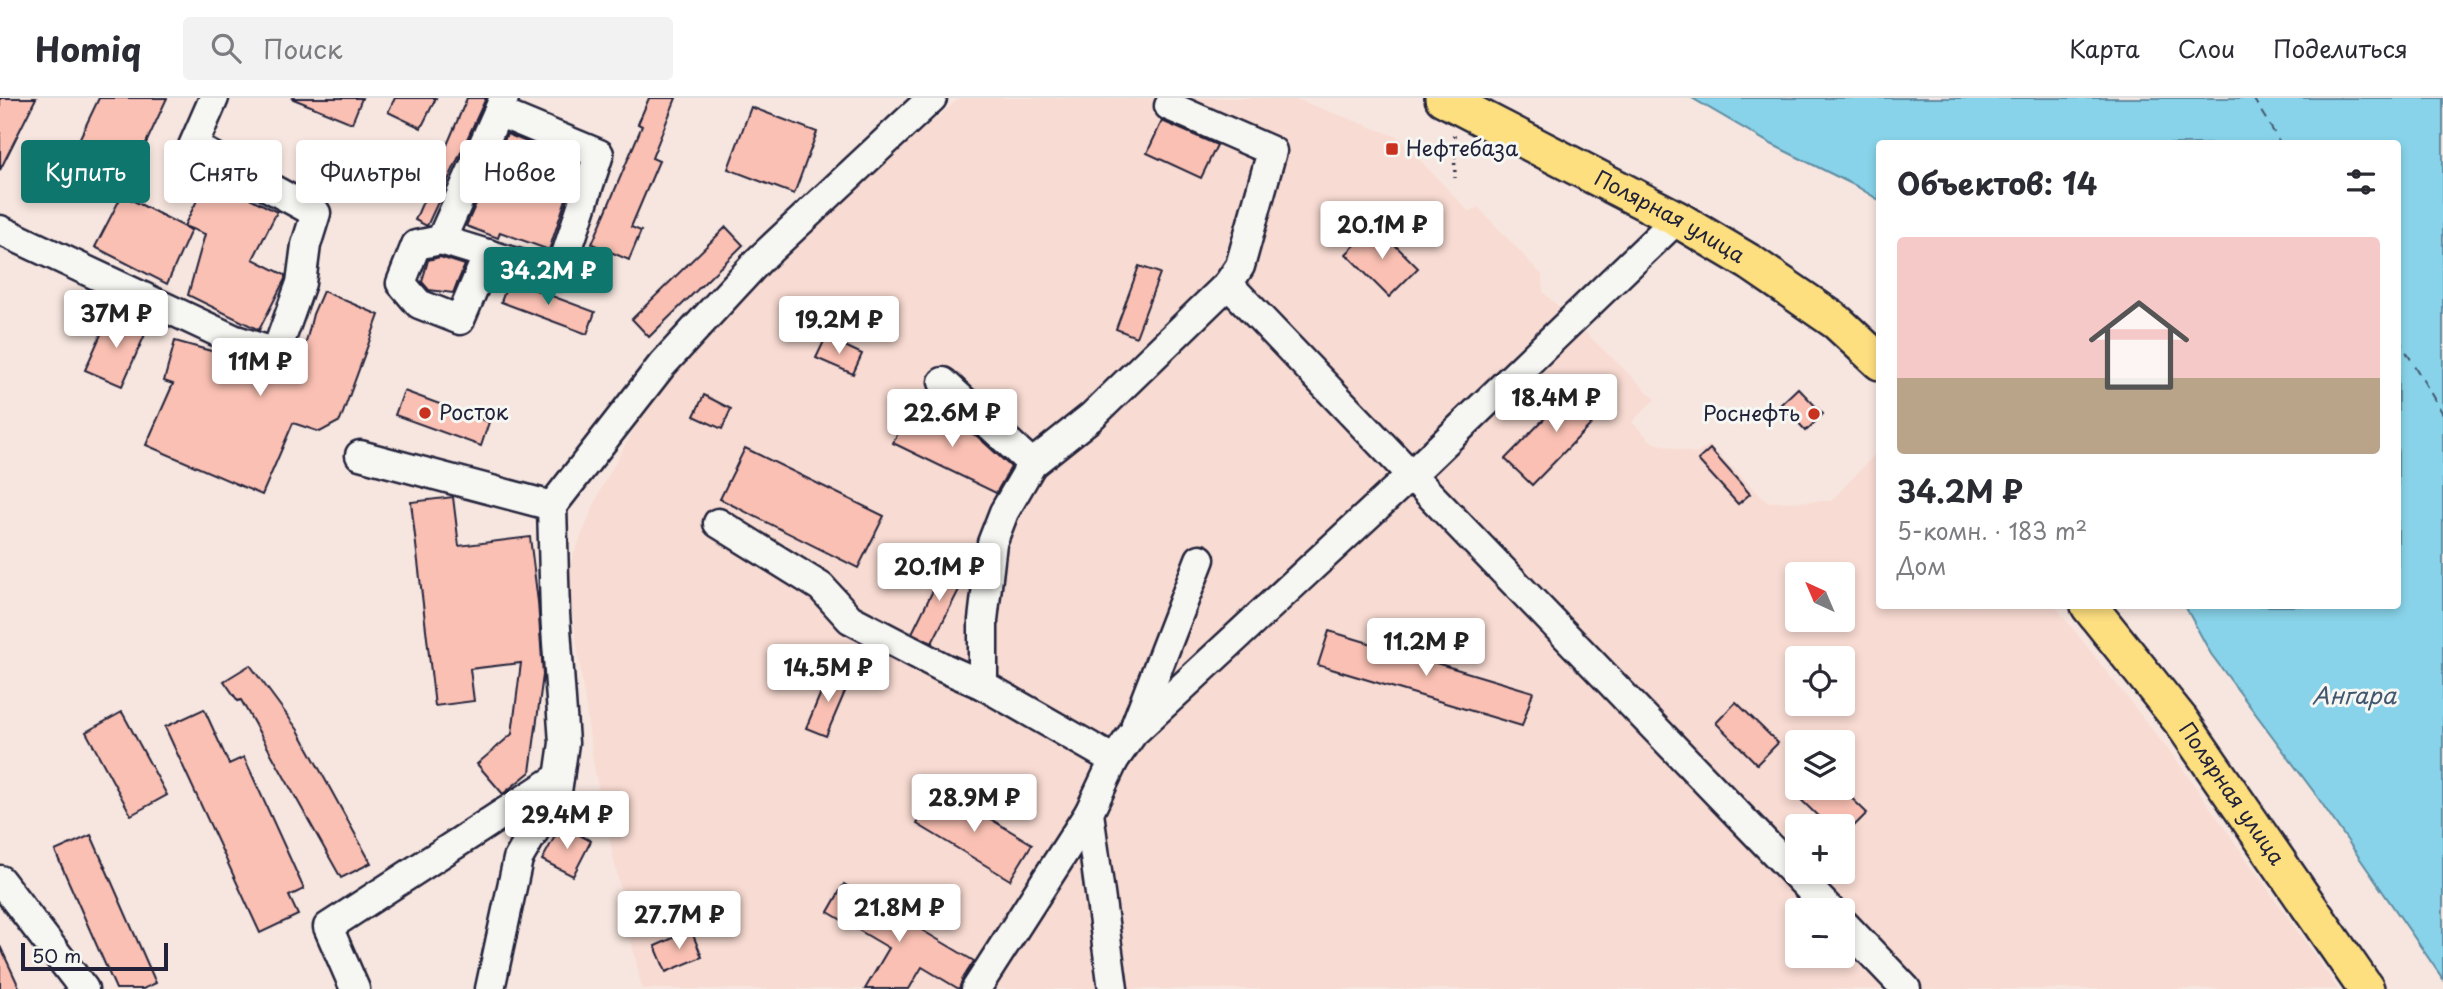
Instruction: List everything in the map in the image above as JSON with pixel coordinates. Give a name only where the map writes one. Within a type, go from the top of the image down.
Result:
[{"type":"main road","name":"Полярная улица","points":[[1449,110],[1677,219],[1806,300],[1836,322],[1876,358]]},
{"type":"main road","name":"Полярная улица","points":[[2092,609],[2181,721],[2366,989]]},
{"type":"lane","points":[[0,230],[233,340],[276,353],[301,283],[306,245],[316,213],[193,146],[214,98]]},
{"type":"lane","points":[[490,989],[518,859],[557,792],[564,743],[555,614],[552,506],[662,365],[758,260],[932,98]]},
{"type":"lane","points":[[441,240],[501,105],[599,154],[559,276],[488,254],[441,240],[416,245],[401,283],[419,304],[460,320],[488,254]]},
{"type":"lane","points":[[984,685],[983,620],[992,543],[1004,512],[1032,464],[1091,417],[1228,284],[1240,266],[1272,151],[1169,106]]},
{"type":"lane","points":[[976,989],[1089,813],[1114,760],[1133,733],[1411,475],[1677,219]]},
{"type":"lane","points":[[1228,284],[1818,898]]},
{"type":"lane","points":[[943,382],[1032,464]]},
{"type":"lane","points":[[360,455],[552,506]]},
{"type":"lane","points":[[718,523],[821,587],[850,619],[944,668],[984,685],[1114,760]]},
{"type":"lane","points":[[1133,733],[1200,559]]},
{"type":"lane","points":[[355,989],[328,927],[559,777]]},
{"type":"lane","points":[[1089,813],[1113,989]]},
{"type":"lane","points":[[0,880],[84,989]]},
{"type":"lane","points":[[1855,936],[1906,989]]},
{"type":"path","points":[[1449,110],[1455,178]]},
{"type":"shaded area","name":"Нефтебаза","points":[[960,98],[1293,98],[1398,137],[1469,212],[1478,207],[1542,275],[1543,292],[1655,399],[1632,422],[1652,442],[1696,454],[1709,445],[1767,502],[1831,501],[1876,453],[1876,609],[2057,609],[2183,769],[2338,989],[642,989],[594,767],[569,587],[571,561],[600,491],[643,413],[675,368],[766,271],[873,172]]},
{"type":"water","name":"Ангара","points":[[1692,98],[2443,98],[2443,979],[2314,792],[2211,654],[2187,609],[2401,609],[2401,140],[1876,140],[1876,198],[1771,144]]},
{"type":"building","points":[[0,98],[36,98],[0,170]]},
{"type":"building","points":[[99,98],[167,98],[148,140],[79,140]]},
{"type":"building","points":[[291,98],[362,98],[352,123]]},
{"type":"building","points":[[395,98],[436,98],[421,128],[388,112]]},
{"type":"building","points":[[467,98],[486,98],[467,140],[460,140],[460,154],[446,185],[446,147]]},
{"type":"building","points":[[649,98],[676,98],[652,158],[659,161],[631,227],[641,231],[629,260],[592,244],[642,126],[638,124]]},
{"type":"building","points":[[751,107],[817,132],[794,194],[728,169]]},
{"type":"building","points":[[1162,121],[1217,145],[1201,178],[1147,153]]},
{"type":"building","points":[[507,134],[522,140],[504,140]]},
{"type":"building","points":[[118,203],[138,203],[191,230],[167,284],[95,247]]},
{"type":"building","points":[[196,203],[260,203],[277,212],[253,259],[285,275],[285,279],[259,330],[188,295],[205,234],[184,226]]},
{"type":"building","points":[[422,203],[438,203],[427,226],[415,220]]},
{"type":"building","points":[[476,203],[565,203],[549,250],[500,232],[498,238],[466,226]]},
{"type":"building","points":[[1375,225],[1418,268],[1389,297],[1346,254]]},
{"type":"building","points":[[726,227],[743,245],[649,337],[632,319]]},
{"type":"building","points":[[440,257],[465,265],[453,293],[429,290],[422,282],[428,260]]},
{"type":"building","points":[[1139,266],[1160,273],[1136,337],[1116,329]]},
{"type":"building","points":[[509,280],[595,312],[587,334],[501,302]]},
{"type":"building","points":[[323,291],[379,315],[340,421],[320,432],[293,423],[262,495],[146,445],[173,384],[164,381],[175,341],[298,375],[313,314]]},
{"type":"building","points":[[110,314],[147,330],[122,386],[85,370]]},
{"type":"building","points":[[826,337],[862,354],[853,374],[816,358]]},
{"type":"building","points":[[1580,382],[1607,408],[1532,485],[1505,459]]},
{"type":"building","points":[[1798,388],[1823,414],[1806,431],[1781,404]]},
{"type":"building","points":[[404,391],[489,422],[481,446],[395,415]]},
{"type":"building","points":[[704,395],[731,409],[722,429],[694,416]]},
{"type":"building","points":[[912,404],[977,436],[1011,467],[996,493],[893,443]]},
{"type":"building","points":[[745,448],[884,516],[858,568],[720,499]]},
{"type":"building","points":[[1710,449],[1750,494],[1738,504],[1698,460]]},
{"type":"building","points":[[453,497],[459,546],[530,537],[543,675],[530,772],[503,794],[477,764],[512,734],[521,663],[470,669],[474,701],[435,706],[411,502]]},
{"type":"building","points":[[946,564],[967,574],[932,643],[912,633]]},
{"type":"building","points":[[1329,631],[1533,692],[1522,726],[1318,665]]},
{"type":"building","points":[[250,665],[298,730],[371,863],[341,878],[241,700],[238,701],[224,681]]},
{"type":"building","points":[[830,671],[850,680],[826,736],[806,728]]},
{"type":"building","points":[[1736,702],[1778,743],[1757,764],[1716,723]]},
{"type":"building","points":[[204,709],[229,764],[244,757],[304,889],[289,896],[298,915],[260,933],[165,727]]},
{"type":"building","points":[[122,712],[167,795],[131,815],[86,732]]},
{"type":"building","points":[[939,788],[1032,844],[1010,880],[917,824]]},
{"type":"building","points":[[1801,800],[1853,800],[1867,813],[1855,825],[1855,814],[1816,814]]},
{"type":"building","points":[[561,825],[591,841],[573,876],[542,860]]},
{"type":"building","points":[[91,835],[156,983],[143,989],[116,989],[55,851]]},
{"type":"building","points":[[844,884],[974,961],[959,989],[922,967],[909,989],[865,989],[889,948],[828,912]]},
{"type":"building","points":[[691,930],[702,957],[666,972],[655,946]]},
{"type":"building","points":[[0,946],[20,989],[0,989]]},
{"type":"ferry route","points":[[2253,98],[2279,140]]},
{"type":"ferry route","points":[[2401,343],[2443,414]]},
{"type":"place","name":"Нефтебаза","points":[[1392,149]]},
{"type":"place","name":"Росток","points":[[425,413]]},
{"type":"place","name":"Роснефть","points":[[1814,414]]}]
